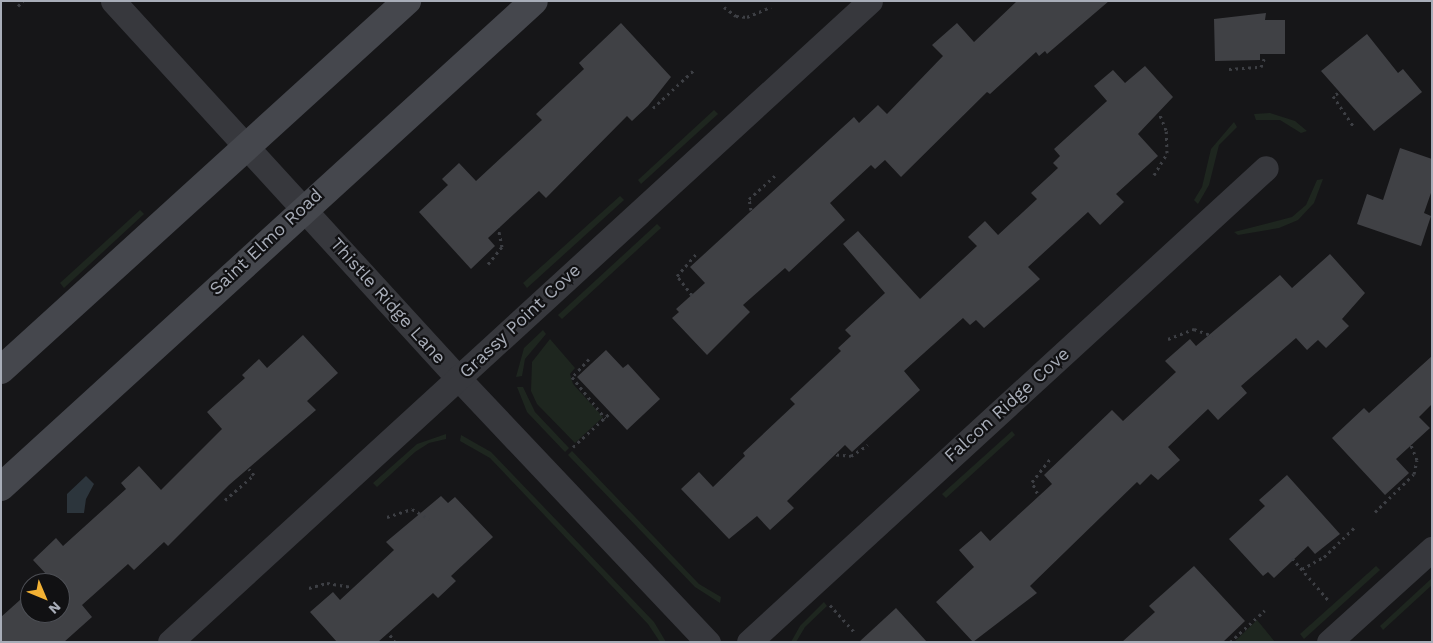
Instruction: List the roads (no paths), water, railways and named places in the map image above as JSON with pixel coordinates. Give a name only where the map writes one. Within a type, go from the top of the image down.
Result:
[{"type":"main road","points":[[1,370],[407,1]]},
{"type":"main road","name":"Saint Elmo Road","points":[[1,487],[303,208],[534,1]]},
{"type":"street","name":"Thistle Ridge Lane","points":[[113,1],[458,378],[708,642]]},
{"type":"street","name":"Grassy Point Cove","points":[[170,642],[870,1]]},
{"type":"street","name":"Falcon Ridge Cove","points":[[749,642],[1266,168]]},
{"type":"street","points":[[1329,642],[1432,549]]}]
